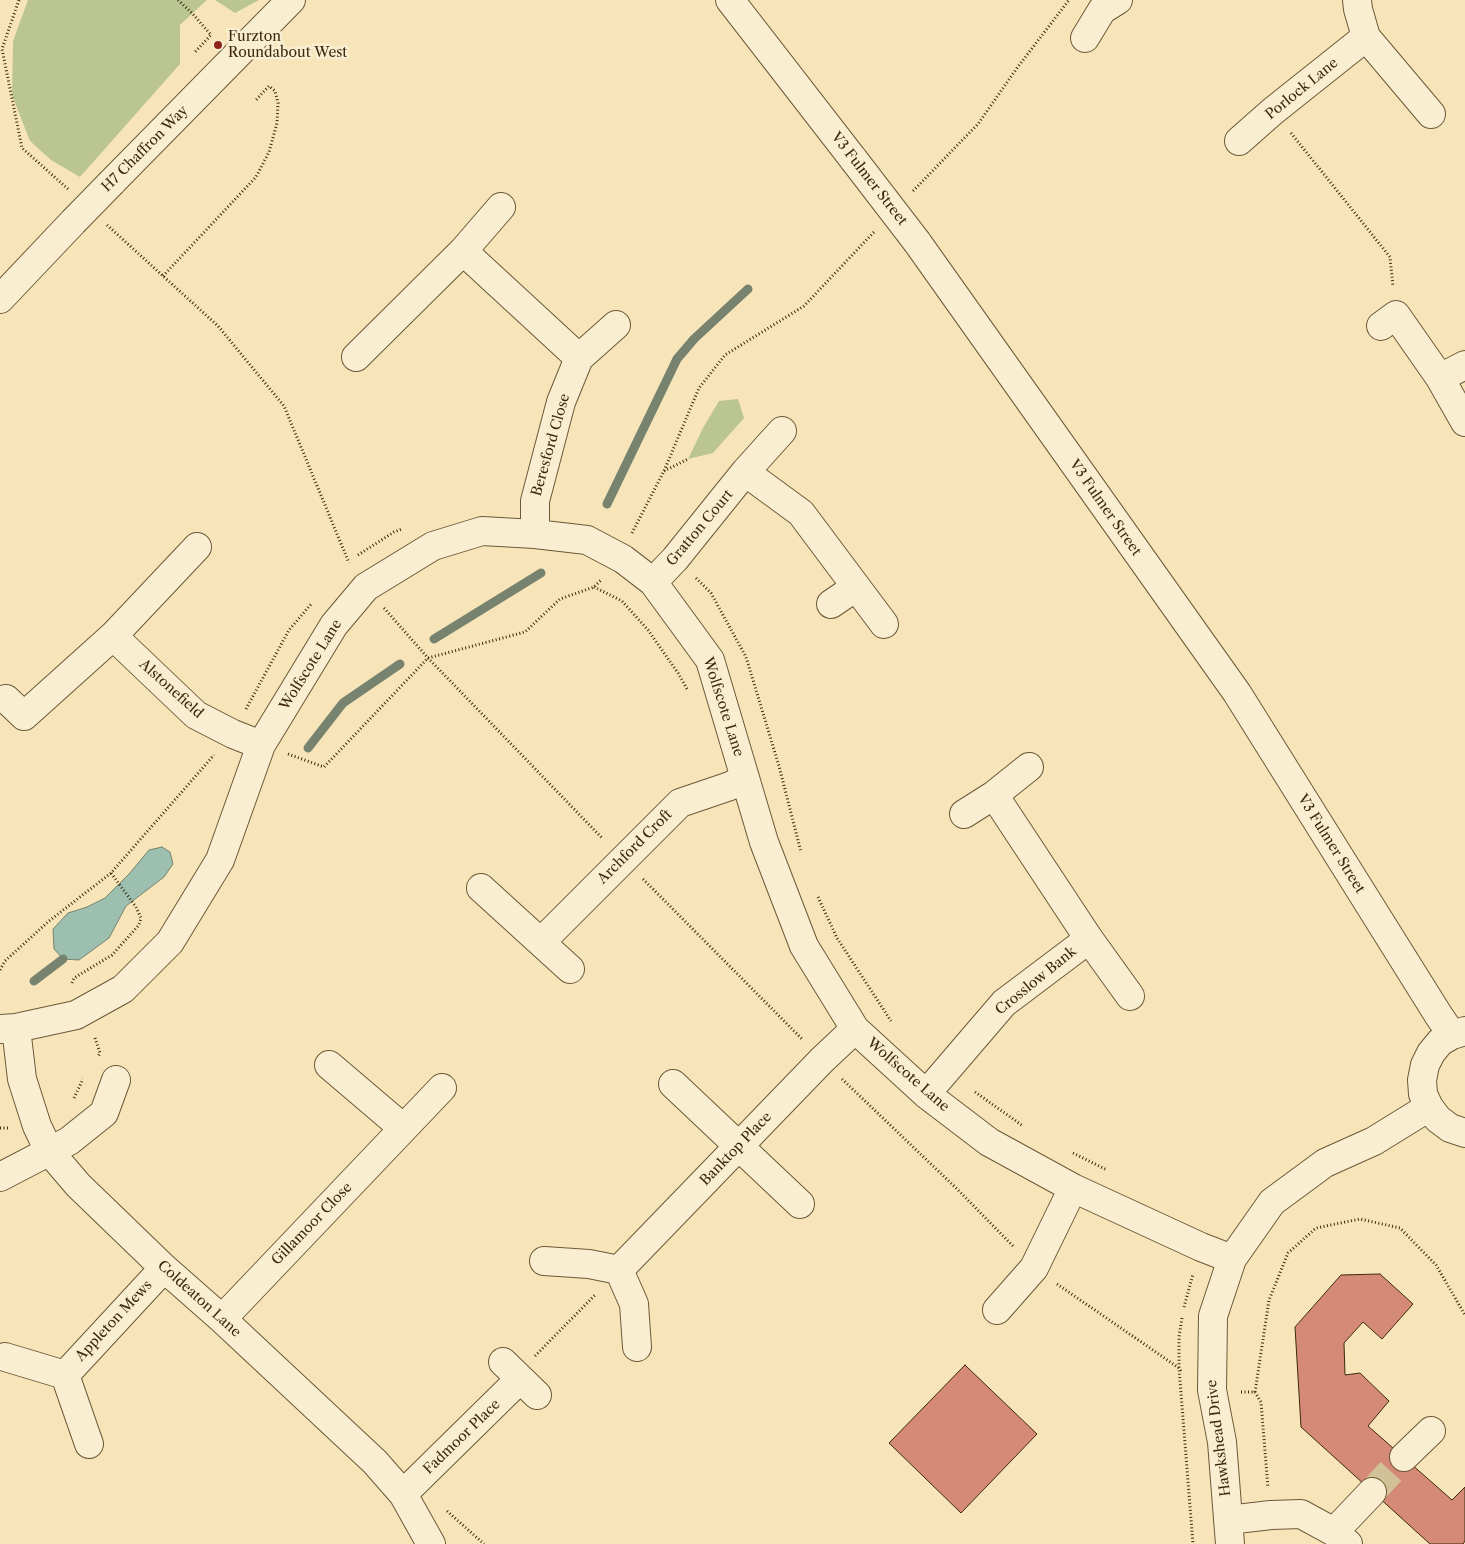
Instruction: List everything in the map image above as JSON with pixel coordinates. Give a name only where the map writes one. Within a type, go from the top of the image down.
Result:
[{"type":"street","name":"H7 Chaffron Way","points":[[0,299],[291,0]]},
{"type":"street","name":"V3 Fulmer Street","points":[[730,0],[917,242],[1237,693],[1439,1016],[1459,1033]]},
{"type":"street","points":[[1085,38],[1102,10],[1118,0]]},
{"type":"street","points":[[1357,0],[1366,37],[1432,114]]},
{"type":"street","name":"Porlock Lane","points":[[1239,141],[1273,111],[1366,37]]},
{"type":"street","points":[[356,358],[463,251],[501,207]]},
{"type":"street","points":[[463,251],[579,358]]},
{"type":"street","points":[[1388,320],[1440,378],[1465,422]]},
{"type":"street","name":"Beresford Close","points":[[535,534],[535,501],[561,402],[579,358],[616,325]]},
{"type":"street","points":[[1440,378],[1465,365]]},
{"type":"street","name":"Gratton Court","points":[[653,582],[745,472],[782,431]]},
{"type":"street","points":[[745,472],[801,513],[884,624]]},
{"type":"street","name":"Wolfscote Lane","points":[[8,1029],[76,1015],[123,989],[170,942],[220,860],[261,745],[334,625],[366,588],[433,546],[482,531],[535,534],[586,540],[623,560],[653,582],[710,660],[764,842],[804,946],[855,1029],[926,1094],[989,1142],[1073,1188],[1201,1247],[1232,1259]]},
{"type":"street","points":[[6,699],[24,716],[113,636],[197,547]]},
{"type":"street","points":[[831,604],[856,588]]},
{"type":"street","name":"Alstonefield","points":[[113,636],[196,715],[232,734],[261,745]]},
{"type":"street","points":[[964,814],[994,795],[1029,767]]},
{"type":"street","name":"Archford Croft","points":[[542,942],[680,803],[730,786],[746,778]]},
{"type":"street","name":"Crosslow Bank","points":[[994,795],[1089,939],[1130,996]]},
{"type":"street","points":[[481,888],[570,969]]},
{"type":"street","name":"Crosslow Bank","points":[[926,1094],[1004,1003],[1089,939]]},
{"type":"street","name":"Coldeaton Lane","points":[[8,1029],[38,1126],[49,1151],[78,1185],[164,1268],[222,1319],[375,1462],[403,1494],[432,1544]]},
{"type":"street","name":"Banktop Place","points":[[619,1270],[822,1060],[855,1029]]},
{"type":"street","points":[[1459,1033],[1440,1042],[1431,1053],[1425,1066],[1422,1080],[1423,1094],[1429,1107],[1438,1119],[1450,1128],[1465,1133]]},
{"type":"street","points":[[329,1064],[403,1128]]},
{"type":"street","points":[[0,1177],[69,1141],[104,1113],[116,1080]]},
{"type":"street","points":[[673,1084],[800,1204]]},
{"type":"street","name":"Gillamoor Close","points":[[222,1319],[442,1088]]},
{"type":"street","name":"Hawkshead Drive","points":[[1229,1532],[1222,1442],[1212,1390],[1214,1316],[1232,1259],[1272,1202],[1325,1163],[1374,1141],[1429,1107]]},
{"type":"street","points":[[997,1310],[1034,1268],[1073,1188]]},
{"type":"street","points":[[544,1261],[589,1264],[619,1270],[634,1304],[637,1347]]},
{"type":"street","name":"Appleton Mews","points":[[65,1375],[164,1268]]},
{"type":"street","points":[[5,1357],[65,1375],[89,1444]]},
{"type":"street","name":"Fadmoor Place","points":[[403,1494],[520,1378]]},
{"type":"street","points":[[1404,1457],[1432,1431]]},
{"type":"street","points":[[1229,1532],[1301,1514],[1341,1538],[1372,1492]]},
{"type":"path","points":[[19,0],[2,49],[22,148],[72,193]]},
{"type":"path","points":[[178,0],[211,35],[195,52]]},
{"type":"path","points":[[911,194],[978,124],[1028,53],[1069,0]]},
{"type":"path","points":[[163,276],[256,177],[269,152],[277,123],[278,103],[274,91],[269,86],[256,101]]},
{"type":"path","points":[[1273,111],[1390,257],[1388,320]]},
{"type":"path","points":[[101,219],[218,326],[284,406],[348,562],[366,588],[428,658],[822,1060],[956,1188],[1034,1268]]},
{"type":"path","points":[[261,745],[324,767],[428,658],[525,632],[560,599],[594,587],[623,560],[632,534],[664,471],[699,388],[725,355],[804,306],[878,229]]},
{"type":"path","points":[[664,471],[688,459]]},
{"type":"path","points":[[594,587],[622,600],[648,630],[678,672],[691,697]]},
{"type":"path","points":[[0,970],[5,961],[49,921],[111,873],[232,734]]},
{"type":"path","points":[[111,873],[136,907]]},
{"type":"path","points":[[1255,1392],[1269,1300],[1288,1253],[1316,1228],[1360,1219],[1400,1228],[1436,1265],[1465,1315]]},
{"type":"path","points":[[520,1378],[525,1367],[619,1270]]},
{"type":"green space","points":[[28,0],[207,0],[180,25],[180,64],[80,177],[51,160],[30,141],[12,95],[13,41]]},
{"type":"green space","points":[[215,0],[259,0],[235,13]]},
{"type":"green space","points":[[738,399],[744,418],[713,453],[688,459],[719,401]]},
{"type":"shaded area","points":[[162,847],[170,852],[173,864],[164,877],[126,906],[109,938],[79,960],[63,959],[54,949],[53,929],[68,913],[87,907],[105,898],[149,850]]},
{"type":"building","points":[[1380,1274],[1413,1304],[1382,1339],[1363,1322],[1344,1343],[1345,1375],[1360,1373],[1389,1401],[1368,1426],[1452,1500],[1465,1487],[1465,1541],[1463,1544],[1430,1544],[1301,1427],[1295,1327],[1341,1275]]},
{"type":"building","points":[[965,1365],[1037,1434],[961,1513],[889,1443]]},
{"type":"waterway","points":[[607,504],[677,359],[694,339],[748,289]]},
{"type":"waterway","points":[[434,639],[541,573]]},
{"type":"waterway","points":[[308,748],[343,703],[400,664]]},
{"type":"waterway","points":[[34,981],[63,959]]},
{"type":"tunnel","points":[[1372,1492],[1404,1457]]},
{"type":"place","name":"Furzton Roundabout West","points":[[218,45]]}]
